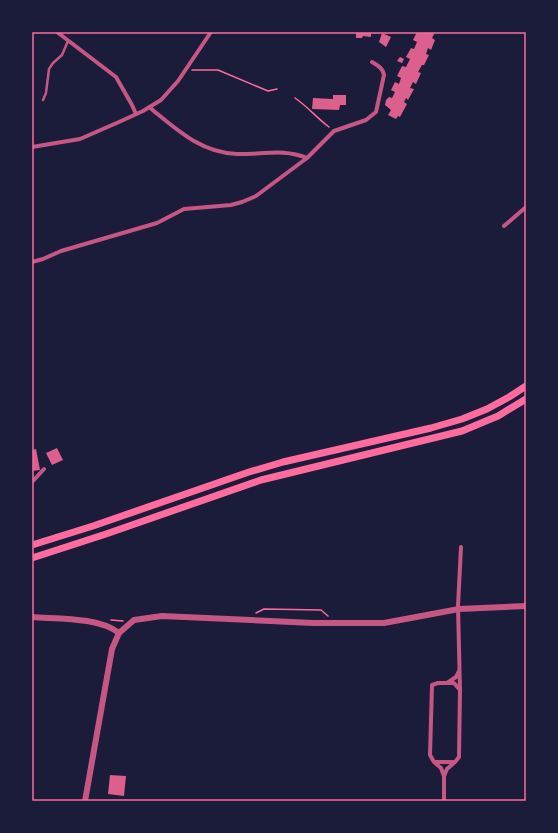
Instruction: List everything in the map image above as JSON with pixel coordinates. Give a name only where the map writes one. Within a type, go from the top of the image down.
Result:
[{"type":"main road","points":[[32,545],[283,462],[431,428],[462,419],[487,409],[526,386]]},
{"type":"main road","points":[[32,558],[261,480],[462,431],[498,416],[526,399]]},
{"type":"street","points":[[57,32],[116,77],[136,114]]},
{"type":"street","points":[[32,147],[80,138],[136,114],[162,100],[211,32]]},
{"type":"street","points":[[32,262],[61,251],[157,223],[184,209],[231,205],[256,196],[307,158],[334,130],[366,120],[376,112],[384,71],[372,62]]},
{"type":"street","points":[[149,107],[182,134],[197,144],[218,152],[237,154],[285,152],[297,154],[307,158]]},
{"type":"street","points":[[504,226],[526,207]]},
{"type":"street","points":[[32,482],[44,469]]},
{"type":"street","points":[[444,776],[447,769],[459,757],[459,609],[461,547]]},
{"type":"street","points":[[85,801],[112,649],[119,633],[134,620],[162,616],[313,623],[384,623],[459,609],[526,606]]},
{"type":"street","points":[[32,617],[91,621],[112,628],[119,633]]},
{"type":"street","points":[[447,683],[456,677],[459,670]]},
{"type":"street","points":[[444,801],[444,776],[441,768],[434,762],[430,755],[432,686],[438,682],[454,683],[460,690]]},
{"type":"street","points":[[434,762],[455,762]]},
{"type":"lane","points":[[43,100],[46,93],[49,70],[53,63],[62,54],[69,41]]},
{"type":"path","points":[[187,67],[196,71],[218,70],[268,91],[277,89]]},
{"type":"path","points":[[295,98],[308,107],[322,121],[334,130]]},
{"type":"path","points":[[252,616],[264,609],[321,610],[332,619]]},
{"type":"path","points":[[105,620],[126,621]]},
{"type":"building","points":[[356,32],[371,32],[371,37],[363,36],[362,38],[356,38]]},
{"type":"building","points":[[417,32],[435,32],[432,38],[435,40],[431,50],[428,48],[426,54],[429,55],[424,65],[422,65],[418,72],[421,73],[416,84],[413,82],[410,88],[414,89],[408,100],[406,98],[404,102],[407,104],[400,117],[398,116],[396,119],[388,115],[391,110],[385,105],[386,100],[389,97],[392,98],[395,92],[391,90],[395,82],[399,84],[401,78],[397,76],[402,66],[406,67],[410,59],[406,57],[411,48],[414,49],[417,42],[413,40]]},
{"type":"building","points":[[382,33],[391,37],[386,47],[379,42]]},
{"type":"building","points":[[400,57],[404,59],[402,63],[397,61]]},
{"type":"building","points":[[333,95],[346,95],[346,105],[340,105],[339,110],[312,109],[313,98],[333,99]]},
{"type":"building","points":[[57,448],[63,460],[52,465],[46,453]]},
{"type":"building","points":[[36,449],[40,470],[32,471],[32,450]]},
{"type":"building","points":[[110,775],[126,776],[124,796],[108,794]]}]
